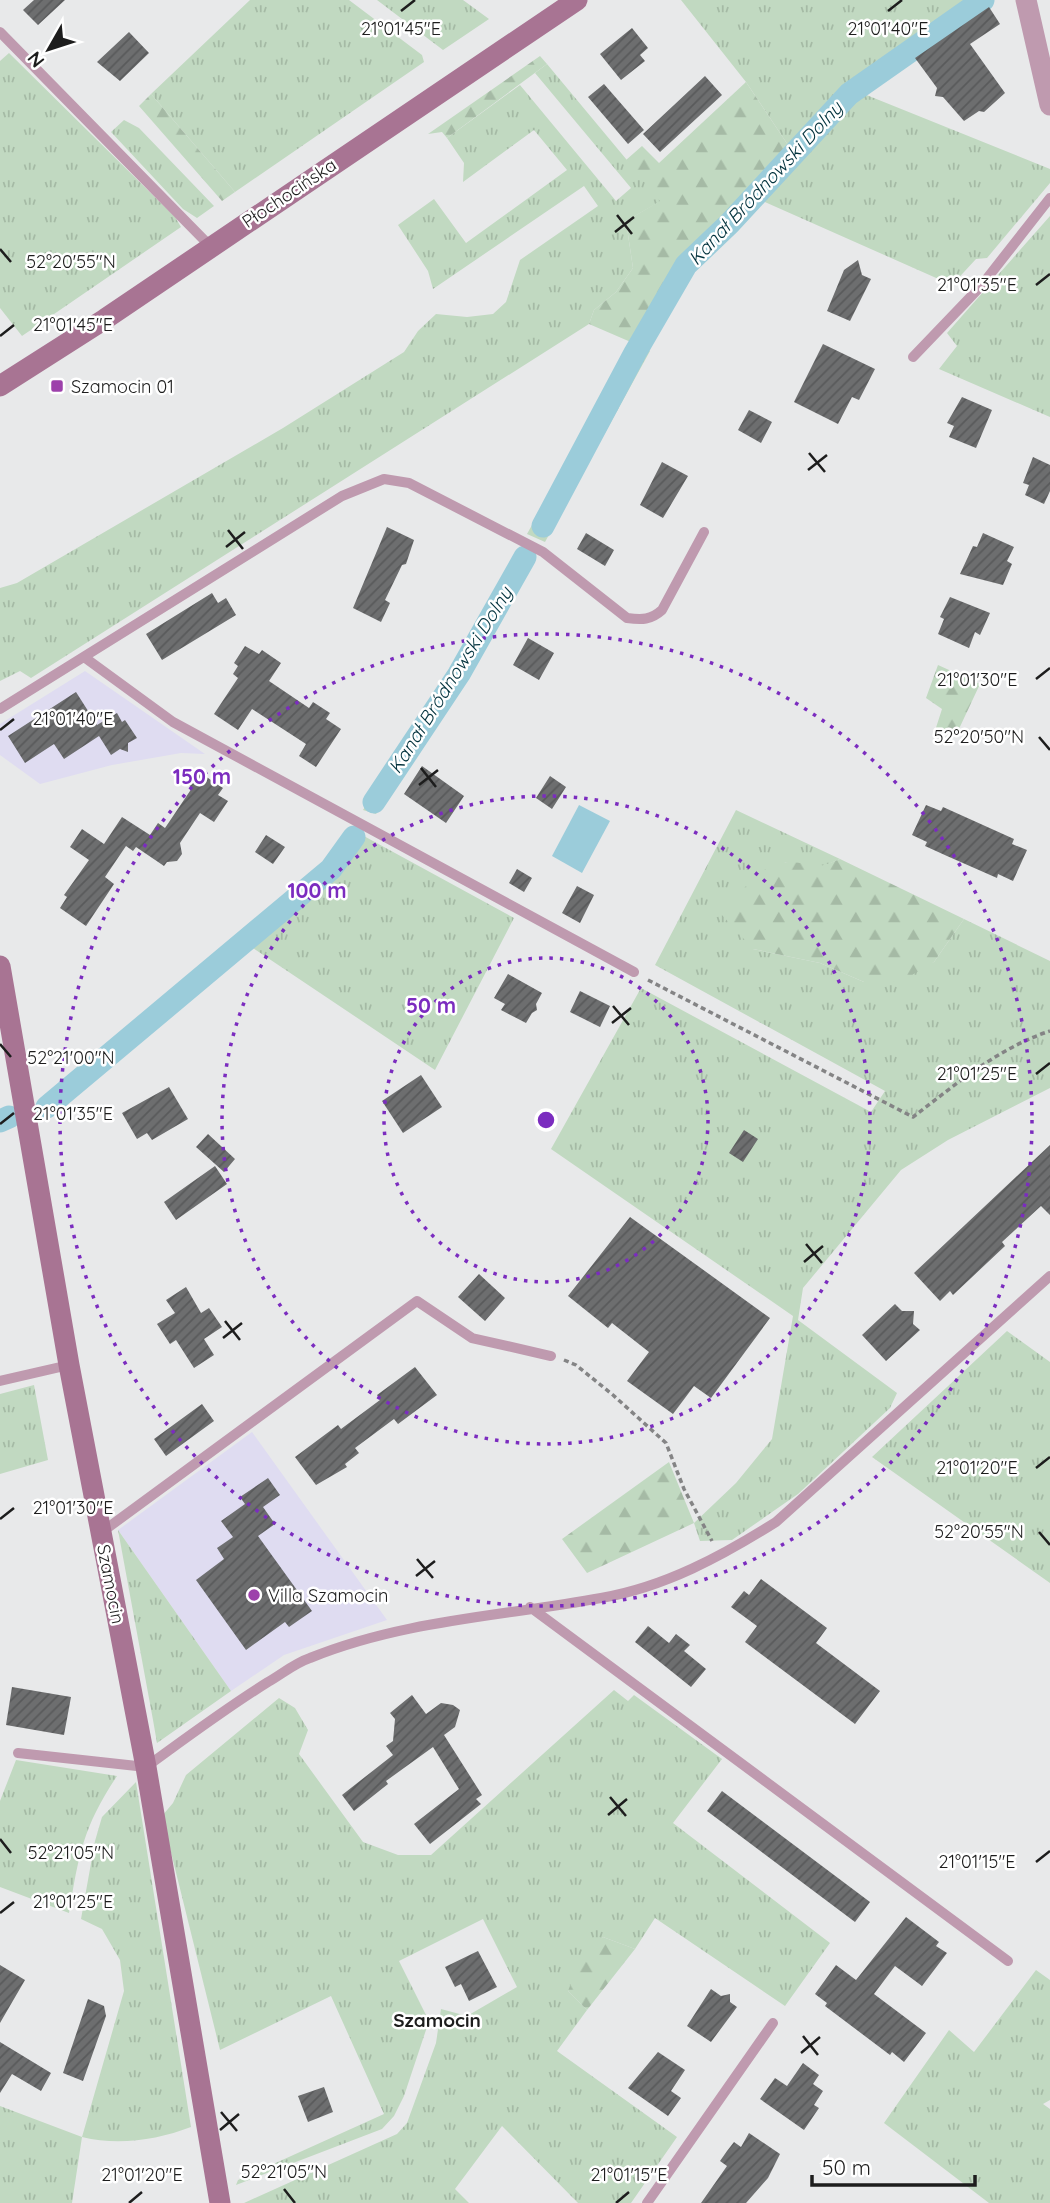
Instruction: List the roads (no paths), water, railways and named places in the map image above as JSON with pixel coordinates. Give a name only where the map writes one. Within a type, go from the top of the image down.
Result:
[{"type":"street","name":"Płochocińska","points":[[0,386],[577,0]]},
{"type":"street","points":[[1026,0],[1050,105]]},
{"type":"street","name":"Szamocin","points":[[0,966],[69,1365],[146,1767],[220,2203]]},
{"type":"lane","points":[[0,32],[210,246]]},
{"type":"lane","points":[[913,357],[988,277],[1050,198]]},
{"type":"lane","points":[[0,709],[342,496],[384,479],[409,483],[544,552],[627,618],[641,620],[654,617],[662,610],[704,532]]},
{"type":"lane","points":[[84,657],[173,722],[634,972]]},
{"type":"lane","points":[[18,1753],[146,1767],[243,1698],[307,1659],[360,1640],[406,1629],[614,1595],[670,1579],[721,1555],[776,1522],[1050,1276]]},
{"type":"lane","points":[[102,1532],[417,1301],[472,1338],[551,1356]]},
{"type":"lane","points":[[0,1381],[69,1365]]},
{"type":"lane","points":[[530,1607],[1008,1961]]},
{"type":"lane","points":[[647,2203],[773,2023]]},
{"type":"water","points":[[579,805],[610,821],[582,873],[552,856]]},
{"type":"waterway","name":"Kanał Bródnowski Dolny","points":[[543,526],[635,353],[686,265],[729,224],[849,94],[983,0]]},
{"type":"waterway","name":"Kanał Bródnowski Dolny","points":[[374,802],[459,674],[525,557]]},
{"type":"waterway","name":"Kanał Bródnowski Dolny","points":[[47,1107],[331,869],[354,837]]},
{"type":"waterway","name":"Kanał Bródnowski Dolny","points":[[0,1121],[9,1117]]},
{"type":"place","name":"Szamocin 01","points":[[57,386]]},
{"type":"place","name":"Villa Szamocin","points":[[254,1595]]},
{"type":"district","name":"Szamocin","points":[[437,2020]]}]
